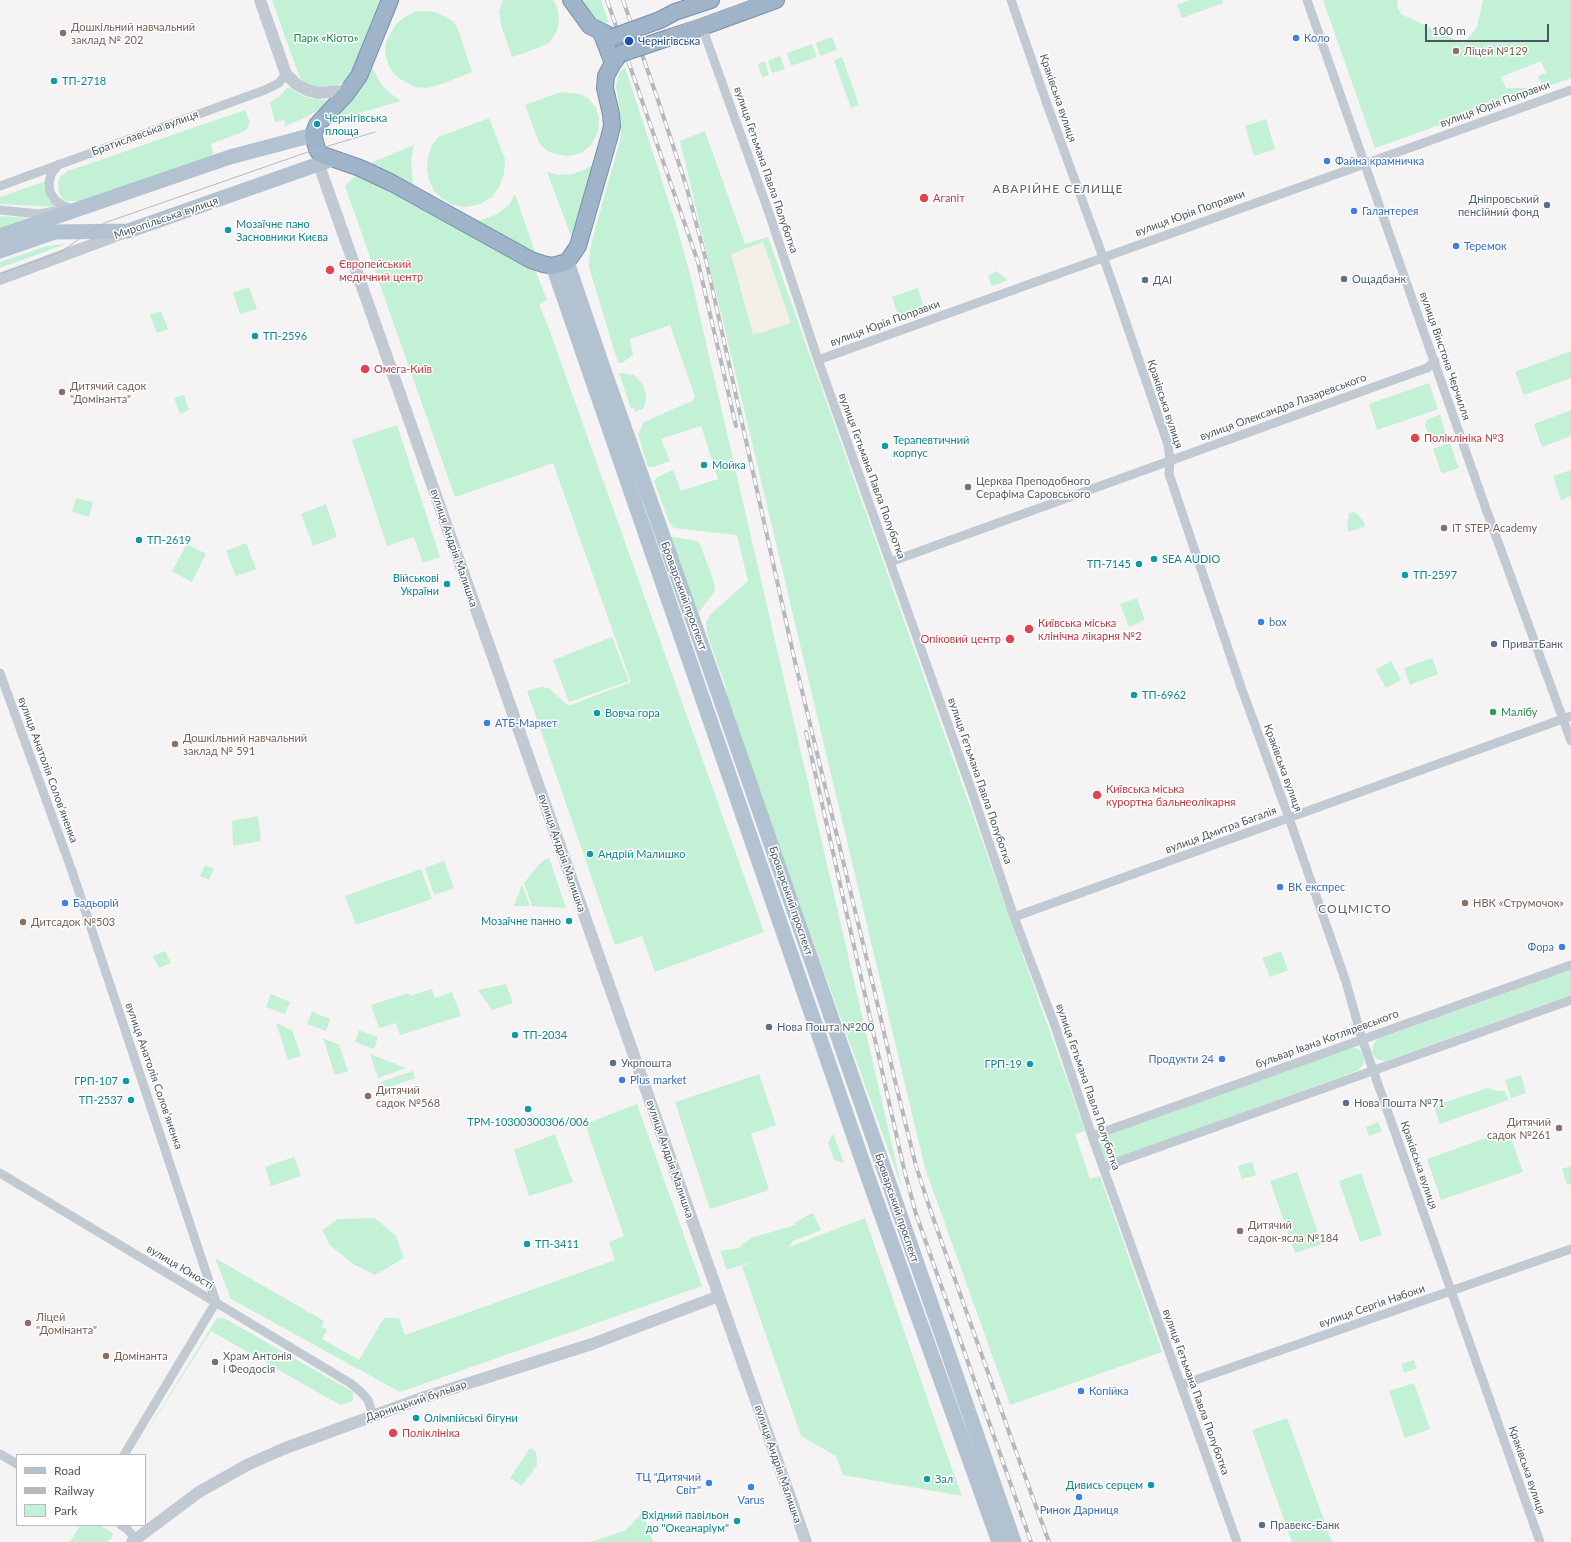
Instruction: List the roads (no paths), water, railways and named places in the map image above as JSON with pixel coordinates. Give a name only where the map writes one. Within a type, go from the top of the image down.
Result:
[{"type":"highway","points":[[390,0],[359,76],[352,86],[316,125],[313,135],[320,154],[326,162],[360,168],[392,183],[531,260],[560,264],[578,246],[609,138],[612,126],[605,88],[606,76],[616,59],[668,38],[702,28],[776,0]]},
{"type":"highway","points":[[571,0],[590,26],[607,34],[660,20],[694,3],[711,0]]},
{"type":"highway","points":[[607,34],[616,59]]},
{"type":"main road","points":[[0,236],[67,209],[230,157],[313,135]]},
{"type":"main road","name":"Миропільська вулиця","points":[[128,231],[326,162]]},
{"type":"main road","points":[[61,231],[66,226],[68,221],[67,209]]},
{"type":"main road","points":[[0,251],[61,231],[128,231]]},
{"type":"main road","name":"Броварський проспект","points":[[560,264],[867,1172],[999,1542]]},
{"type":"main road","name":"Броварський проспект","points":[[560,264],[695,626],[1014,1542]]},
{"type":"street","points":[[260,0],[286,74],[296,84],[307,90],[318,93],[342,91],[352,86]]},
{"type":"street","name":"Краківська вулиця","points":[[1011,0],[1048,107],[1103,257],[1168,445],[1170,461],[1169,474],[1241,687],[1289,818],[1346,982],[1362,1039],[1540,1542]]},
{"type":"street","name":"вулиця Вінстона Черчилля","points":[[1307,0],[1484,502],[1567,717],[1571,741]]},
{"type":"street","name":"вулиця Гетьмана Павла Полуботка","points":[[702,28],[745,146],[818,360],[971,789],[1014,917],[1059,1036],[1092,1136],[1237,1542]]},
{"type":"street","name":"Братиславська вулиця","points":[[0,186],[265,90],[279,83],[286,74]]},
{"type":"street","name":"вулиця Юрія Поправки","points":[[818,360],[1571,90]]},
{"type":"street","name":"вулиця Андрія Малишка","points":[[326,162],[719,1296],[806,1542]]},
{"type":"street","points":[[59,164],[48,183],[52,196],[67,209]]},
{"type":"street","points":[[0,210],[39,214],[67,209]]},
{"type":"street","name":"Миропільська вулиця","points":[[0,279],[128,231]]},
{"type":"street","name":"вулиця Олександра Лазаревського","points":[[890,562],[1427,368],[1435,362]]},
{"type":"street","name":"вулиця Анатолія Соловʼяненка","points":[[0,673],[72,871],[216,1302]]},
{"type":"street","name":"вулиця Дмитра Багалія","points":[[1014,917],[1567,717]]},
{"type":"street","name":"бульвар Івана Котляревського","points":[[1092,1136],[1571,965]]},
{"type":"street","points":[[1103,1167],[1571,1000]]},
{"type":"street","name":"вулиця Юності","points":[[0,1174],[216,1302],[125,1454]]},
{"type":"street","name":"вулиця Сергія Набоки","points":[[1181,1385],[1571,1249]]},
{"type":"street","name":"Дарницький бульвар","points":[[134,1540],[199,1492],[247,1465],[283,1449],[422,1398],[592,1344],[719,1296]]},
{"type":"street","points":[[216,1302],[350,1383],[368,1400],[373,1415]]},
{"type":"street","points":[[0,1454],[16,1463]]},
{"type":"street","points":[[123,1526],[128,1529],[134,1540]]},
{"type":"tram line","points":[[617,49],[752,0]]},
{"type":"tram line","points":[[0,274],[58,253],[89,231],[107,222],[305,153],[375,132]]},
{"type":"railway","points":[[607,0],[698,262],[736,426]]},
{"type":"railway","points":[[623,0],[686,185],[706,260],[795,662],[916,1166],[1049,1542]]},
{"type":"railway","points":[[806,732],[904,1169],[916,1214],[1031,1542]]},
{"type":"place","name":"Дошкільний навчальний заклад № 202","points":[[63,33]]},
{"type":"place","name":"Коло","points":[[1296,38]]},
{"type":"place","name":"Чернігівська","points":[[629,41]]},
{"type":"place","name":"Ліцей №129","points":[[1456,51]]},
{"type":"place","name":"ТП-2718","points":[[54,81]]},
{"type":"place","name":"Чернігівська площа","points":[[317,124]]},
{"type":"place","name":"Файна крамничка","points":[[1327,161]]},
{"type":"place","name":"Агапіт","points":[[924,198]]},
{"type":"place","name":"Дніпровський пенсійний фонд","points":[[1547,205]]},
{"type":"place","name":"Галантерея","points":[[1354,211]]},
{"type":"place","name":"Мозаїчне пано Засновники Києва","points":[[228,230]]},
{"type":"place","name":"Теремок","points":[[1456,246]]},
{"type":"place","name":"Європейський медичний центр","points":[[330,270]]},
{"type":"place","name":"Ощадбанк","points":[[1344,279]]},
{"type":"place","name":"ДАІ","points":[[1145,280]]},
{"type":"place","name":"ТП-2596","points":[[255,336]]},
{"type":"place","name":"Омега-Київ","points":[[365,369]]},
{"type":"place","name":"Дитячий садок \"Домінанта\"","points":[[62,392]]},
{"type":"place","name":"Поліклініка №3","points":[[1415,438]]},
{"type":"place","name":"Терапевтичний корпус","points":[[885,446]]},
{"type":"place","name":"Мойка","points":[[704,465]]},
{"type":"place","name":"Церква Преподобного Серафіма Саровського","points":[[968,487]]},
{"type":"place","name":"IT STEP Academy","points":[[1444,528]]},
{"type":"place","name":"ТП-2619","points":[[139,540]]},
{"type":"place","name":"SEA AUDIO","points":[[1154,559]]},
{"type":"place","name":"ТП-7145","points":[[1139,564]]},
{"type":"place","name":"ТП-2597","points":[[1405,575]]},
{"type":"place","name":"Військові України","points":[[447,584]]},
{"type":"place","name":"box","points":[[1261,622]]},
{"type":"place","name":"Київська міська клінічна лікарня №2","points":[[1029,629]]},
{"type":"place","name":"Опіковий центр","points":[[1010,639]]},
{"type":"place","name":"ПриватБанк","points":[[1494,644]]},
{"type":"place","name":"ТП-6962","points":[[1134,695]]},
{"type":"place","name":"Малібу","points":[[1493,712]]},
{"type":"place","name":"Вовча гора","points":[[597,713]]},
{"type":"place","name":"АТБ-Маркет","points":[[487,723]]},
{"type":"place","name":"Дошкільний навчальний заклад № 591","points":[[175,744]]},
{"type":"place","name":"Київська міська курортна бальнеолікарня","points":[[1097,795]]},
{"type":"place","name":"Андрій Малишко","points":[[590,854]]},
{"type":"place","name":"ВК експрес","points":[[1280,887]]},
{"type":"place","name":"Бадьорій","points":[[65,903]]},
{"type":"place","name":"НВК «Струмочок»","points":[[1465,903]]},
{"type":"place","name":"Мозаїчне панно","points":[[569,921]]},
{"type":"place","name":"Дитсадок №503","points":[[23,922]]},
{"type":"place","name":"Фора","points":[[1562,947]]},
{"type":"place","name":"Нова Пошта №200","points":[[769,1027]]},
{"type":"place","name":"ТП-2034","points":[[515,1035]]},
{"type":"place","name":"Продукти 24","points":[[1222,1059]]},
{"type":"place","name":"Укрпошта","points":[[613,1063]]},
{"type":"place","name":"ГРП-19","points":[[1030,1064]]},
{"type":"place","name":"Plus market","points":[[622,1080]]},
{"type":"place","name":"ГРП-107","points":[[126,1081]]},
{"type":"place","name":"Дитячий садок №568","points":[[368,1096]]},
{"type":"place","name":"ТП-2537","points":[[131,1100]]},
{"type":"place","name":"Нова Пошта №71","points":[[1346,1103]]},
{"type":"place","name":"ТРМ-10300300306/006","points":[[528,1109]]},
{"type":"place","name":"Дитячий садок №261","points":[[1559,1128]]},
{"type":"place","name":"Дитячий садок-ясла №184","points":[[1240,1231]]},
{"type":"place","name":"ТП-3411","points":[[527,1244]]},
{"type":"place","name":"Ліцей \"Домінанта\"","points":[[28,1323]]},
{"type":"place","name":"Домінанта","points":[[106,1356]]},
{"type":"place","name":"Храм Антонія і Феодосія","points":[[215,1362]]},
{"type":"place","name":"Копійка","points":[[1081,1391]]},
{"type":"place","name":"Олімпійські бігуни","points":[[416,1418]]},
{"type":"place","name":"Поліклініка","points":[[393,1433]]},
{"type":"place","name":"Зал","points":[[927,1479]]},
{"type":"place","name":"ТЦ \"Дитячий Світ\"","points":[[709,1483]]},
{"type":"place","name":"Дивись серцем","points":[[1151,1485]]},
{"type":"place","name":"Varus","points":[[751,1487]]},
{"type":"place","name":"Ринок Дарниця","points":[[1079,1497]]},
{"type":"place","name":"Вхідний павільон до \"Океанаріум\"","points":[[737,1521]]},
{"type":"place","name":"Правекс-Банк","points":[[1262,1525]]},
{"type":"district","name":"АВАРІЙНЕ СЕЛИЩЕ","points":[[1058,189]]},
{"type":"district","name":"СОЦМІСТО","points":[[1355,909]]},
{"type":"park label","name":"Парк «Кіото»","points":[[326,38]]}]
